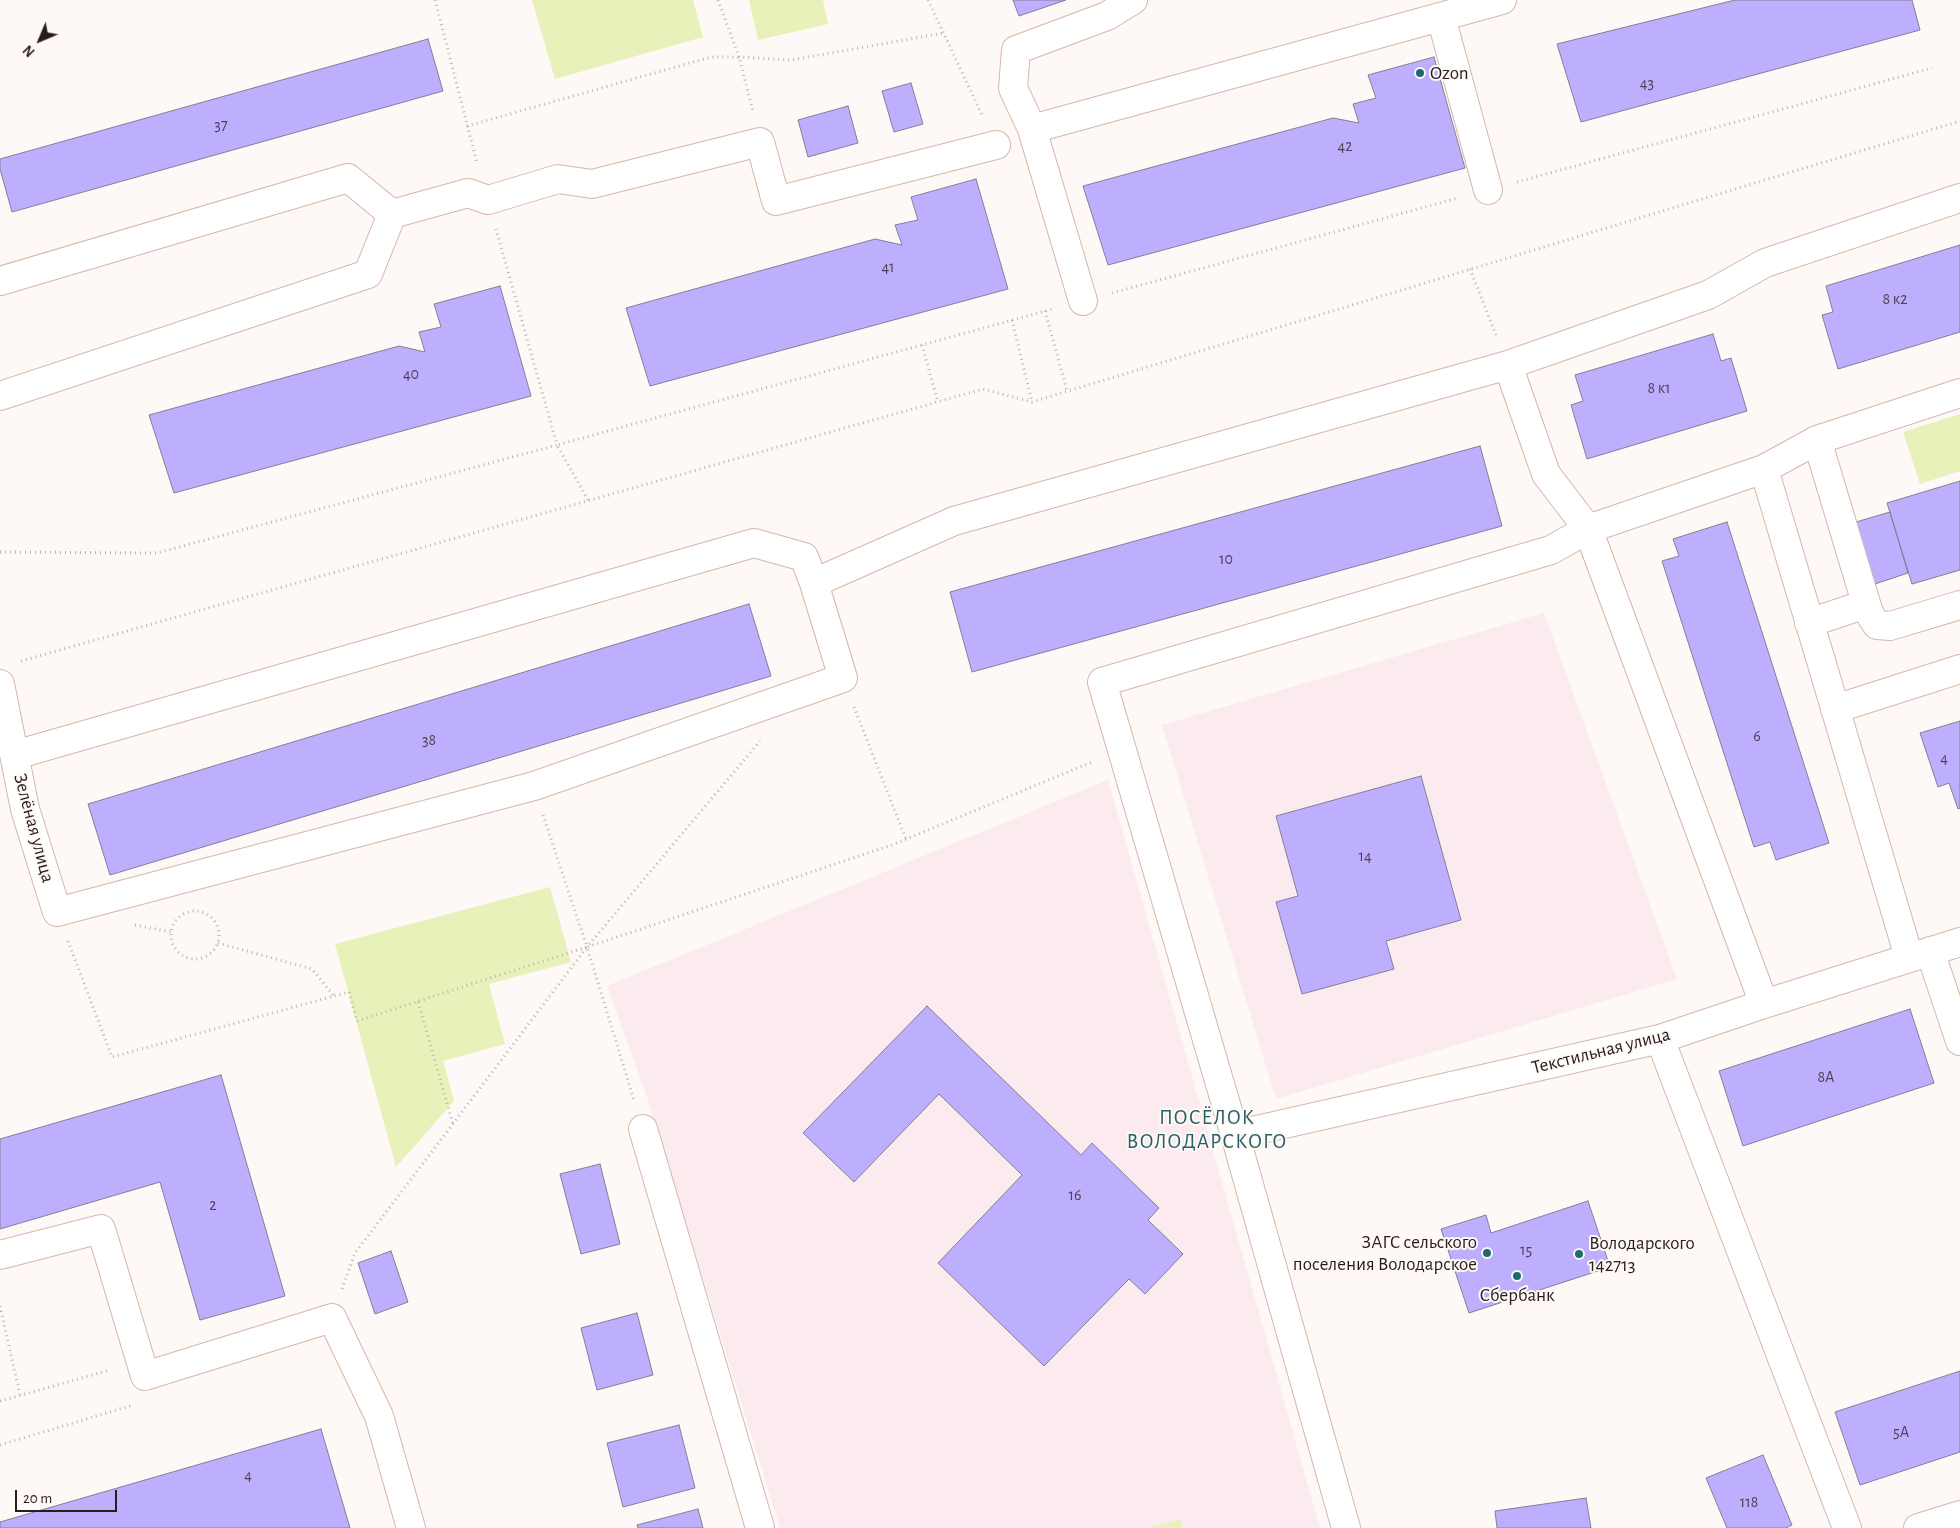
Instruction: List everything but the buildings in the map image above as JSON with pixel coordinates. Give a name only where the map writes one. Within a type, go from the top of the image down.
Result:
[{"type":"street","points":[[1082,301],[1032,129],[1012,88],[1016,50],[1107,16],[1134,0]]},
{"type":"street","points":[[1032,129],[1502,0]]},
{"type":"street","points":[[1441,17],[1488,190]]},
{"type":"street","points":[[392,214],[468,193],[488,200],[558,179],[592,184],[760,142],[776,201],[996,145]]},
{"type":"street","points":[[0,281],[348,178],[392,214]]},
{"type":"street","points":[[814,583],[954,521],[1508,365],[1708,294],[1765,263],[1960,198]]},
{"type":"street","points":[[0,396],[368,274],[392,214]]},
{"type":"street","points":[[1508,365],[1546,474],[1588,529],[1764,1004]]},
{"type":"street","points":[[1346,1528],[1235,1135],[1102,682],[1551,550],[1588,529],[1764,469],[1817,440],[1960,393]]},
{"type":"street","points":[[1817,440],[1866,604],[1869,613],[1877,625],[1890,626],[1960,605]]},
{"type":"street","points":[[1764,469],[1835,709],[1920,954],[1960,1041]]},
{"type":"street","points":[[15,754],[754,543],[804,557],[814,583],[843,678],[534,786],[57,912]]},
{"type":"street","points":[[1809,622],[1866,604]]},
{"type":"street","points":[[1835,709],[1960,669]]},
{"type":"street","name":"Зелёная улица","points":[[1,694],[25,809],[57,912]]},
{"type":"street","name":"Текстильная улица","points":[[1235,1135],[1660,1039],[1960,942]]},
{"type":"street","points":[[1660,1039],[1847,1528]]},
{"type":"street","points":[[643,1129],[760,1528]]},
{"type":"street","points":[[0,1255],[101,1229],[145,1376],[332,1318],[378,1416],[410,1528]]},
{"type":"street","points":[[1918,1528],[1960,1515]]},
{"type":"path","points":[[435,0],[467,126],[557,445],[588,500]]},
{"type":"path","points":[[718,0],[739,57],[760,142]]},
{"type":"path","points":[[928,0],[996,145]]},
{"type":"path","points":[[467,126],[711,57],[791,60],[944,33]]},
{"type":"path","points":[[0,552],[157,553],[1045,312],[1932,68]]},
{"type":"path","points":[[19,661],[983,389],[1032,402],[1960,121]]},
{"type":"path","points":[[1470,269],[1508,365]]},
{"type":"path","points":[[1045,312],[1067,391]]},
{"type":"path","points":[[1012,320],[1032,402]]},
{"type":"path","points":[[922,345],[938,402]]},
{"type":"path","points":[[843,678],[906,839]]},
{"type":"path","points":[[332,1318],[354,1253],[587,947],[763,738]]},
{"type":"path","points":[[57,912],[112,1057],[349,992],[357,1021],[587,947],[906,839],[1123,749]]},
{"type":"path","points":[[534,786],[587,947],[643,1129]]},
{"type":"path","points":[[187,912],[205,913],[217,925],[218,943],[207,956],[198,959],[181,955],[171,941],[174,923],[179,916],[187,912]]},
{"type":"path","points":[[218,943],[312,969],[334,996]]},
{"type":"path","points":[[418,1002],[453,1124]]},
{"type":"path","points":[[0,1306],[20,1395]]},
{"type":"path","points":[[0,1401],[110,1370],[117,1374]]},
{"type":"path","points":[[0,1445],[136,1404]]},
{"type":"shaded area","points":[[1544,613],[1677,979],[1276,1099],[1162,725]]},
{"type":"shaded area","points":[[1108,780],[1320,1528],[780,1528],[646,1094],[607,986]]},
{"type":"green space","points":[[532,0],[693,0],[703,37],[555,79]]},
{"type":"green space","points":[[749,0],[823,0],[828,24],[758,40]]},
{"type":"green space","points":[[1960,414],[1960,471],[1920,484],[1903,432]]},
{"type":"green space","points":[[550,887],[571,962],[489,984],[505,1044],[443,1061],[454,1101],[396,1167],[335,944]]},
{"type":"green space","points":[[1180,1519],[1182,1528],[1147,1528]]},
{"type":"place","name":"Ozon","points":[[1420,73]]},
{"type":"place","name":"ЗАГС сельского поселения Володарское","points":[[1487,1253]]},
{"type":"place","name":"Володарского 142713","points":[[1579,1254]]},
{"type":"place","name":"Сбербанк","points":[[1517,1276]]},
{"type":"district","name":"ПОСЁЛОК ВОЛОДАРСКОГО","points":[[1207,1130]]}]
